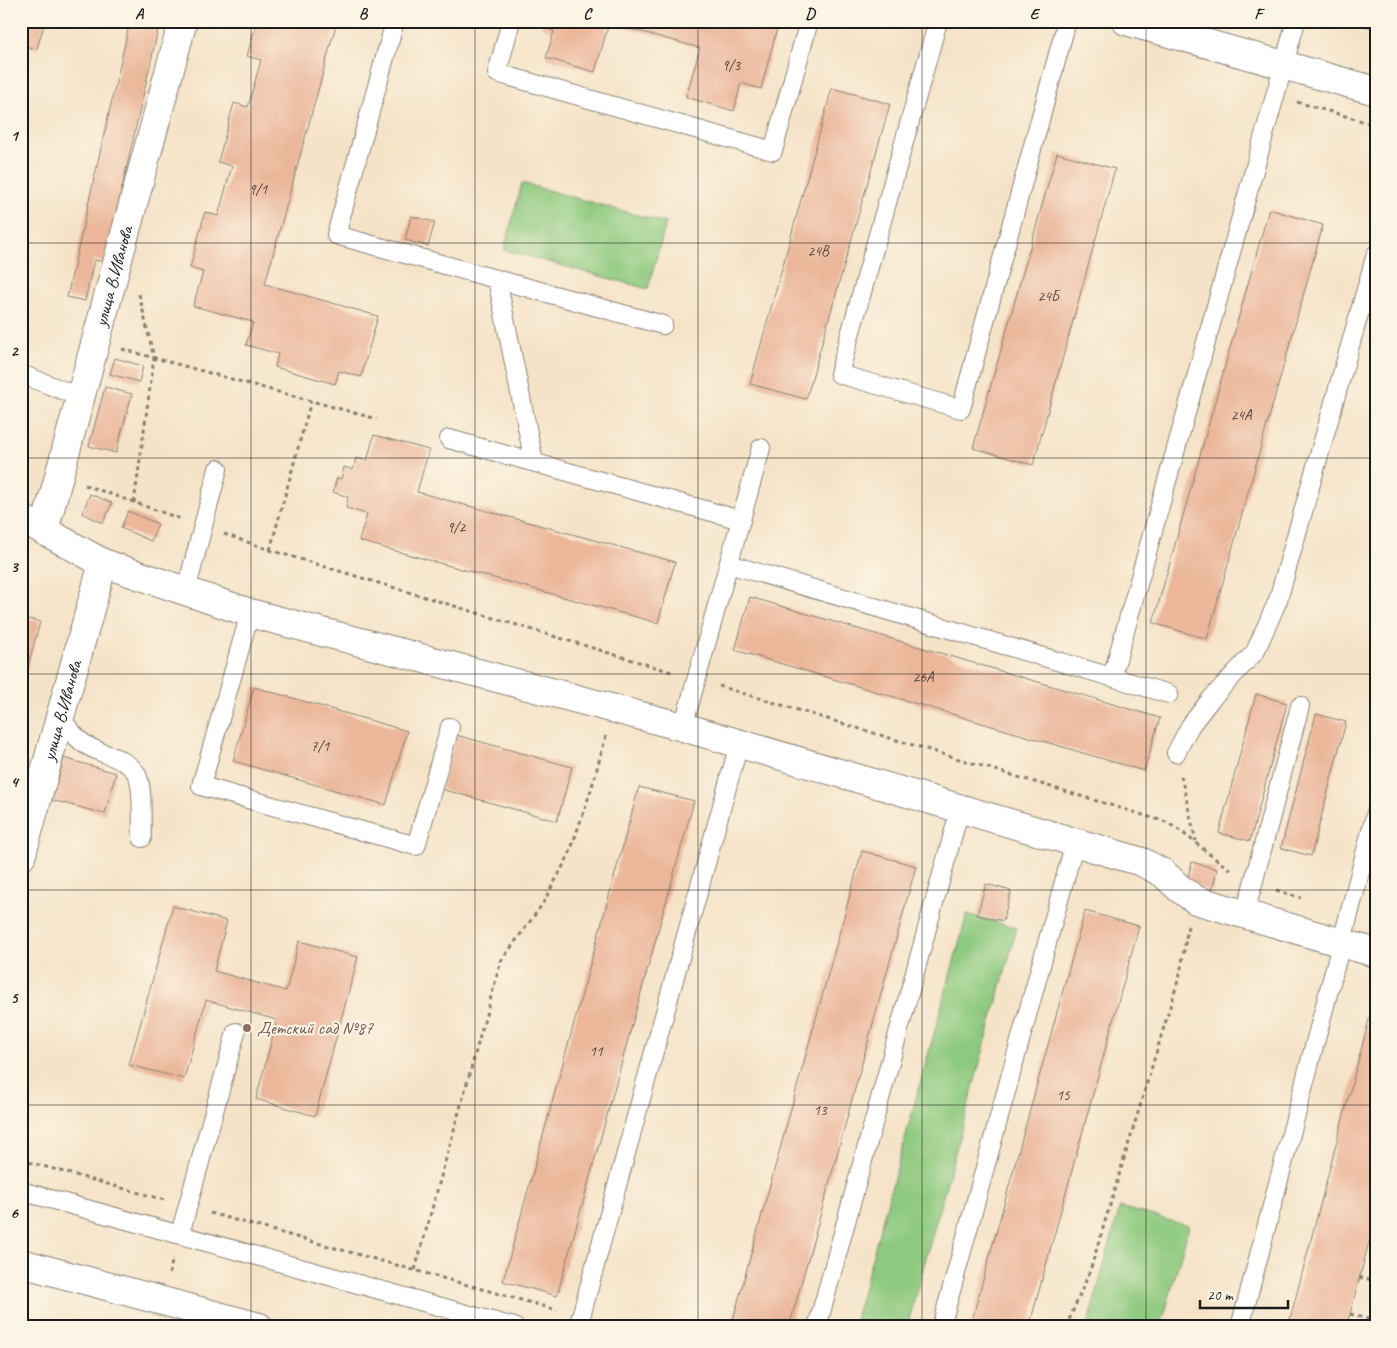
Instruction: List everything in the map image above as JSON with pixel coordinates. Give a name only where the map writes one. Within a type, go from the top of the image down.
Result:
[{"type":"street","name":"улица В.Иванова","points":[[32,525],[59,476],[183,21]]},
{"type":"street","points":[[1126,21],[1177,28],[1283,65],[1376,91]]},
{"type":"street","points":[[32,525],[102,563],[250,613],[682,727],[1142,862],[1163,873],[1196,900],[1376,952]]},
{"type":"street","name":"улица В.Иванова","points":[[21,857],[102,563]]},
{"type":"street","points":[[21,1263],[258,1327]]},
{"type":"lane","points":[[395,21],[336,235],[662,325]]},
{"type":"lane","points":[[512,21],[497,73],[773,151],[809,21]]},
{"type":"lane","points":[[938,21],[839,374],[960,409],[1067,21]]},
{"type":"lane","points":[[1112,677],[1296,21]]},
{"type":"lane","points":[[1176,752],[1190,726],[1211,699],[1255,652],[1278,600],[1376,254]]},
{"type":"lane","points":[[497,279],[534,462]]},
{"type":"lane","points":[[21,374],[80,397]]},
{"type":"lane","points":[[449,439],[741,520]]},
{"type":"lane","points":[[682,727],[761,448]]},
{"type":"lane","points":[[186,591],[218,469]]},
{"type":"lane","points":[[729,564],[1169,694]]},
{"type":"lane","points":[[250,613],[201,786],[416,846],[450,727]]},
{"type":"lane","points":[[1245,914],[1300,706]]},
{"type":"lane","points":[[60,717],[83,743],[127,763],[138,774],[141,793],[142,838]]},
{"type":"lane","points":[[579,1322],[739,744]]},
{"type":"lane","points":[[817,1327],[960,809]]},
{"type":"lane","points":[[1240,1327],[1376,812]]},
{"type":"lane","points":[[941,1327],[1075,842]]},
{"type":"lane","points":[[180,1234],[236,1032]]},
{"type":"lane","points":[[21,1191],[514,1327]]},
{"type":"path","points":[[1275,96],[1376,125]]},
{"type":"path","points":[[134,502],[154,358],[138,287],[135,296]]},
{"type":"path","points":[[121,348],[378,419]]},
{"type":"path","points":[[270,550],[311,401]]},
{"type":"path","points":[[59,476],[270,550],[1166,822],[1180,830],[1222,864],[1253,882],[1305,900]]},
{"type":"path","points":[[416,1270],[500,962],[542,905],[569,855],[591,790],[614,709]]},
{"type":"path","points":[[1066,1327],[1090,1271],[1180,974],[1188,924],[1196,900]]},
{"type":"path","points":[[21,1160],[416,1270],[579,1322],[618,1327]]},
{"type":"path","points":[[1359,1277],[1376,1281]]},
{"type":"path","points":[[1350,1314],[1376,1321]]},
{"type":"green space","points":[[522,183],[666,223],[648,289],[504,250]]},
{"type":"green space","points":[[967,914],[1017,928],[907,1327],[853,1327]]},
{"type":"green space","points":[[1120,1207],[1189,1226],[1161,1327],[1087,1327]]},
{"type":"building","points":[[21,21],[45,21],[37,49],[21,45]]},
{"type":"building","points":[[130,21],[160,21],[105,262],[94,260],[85,301],[67,297]]},
{"type":"building","points":[[257,21],[337,21],[265,284],[378,316],[361,377],[339,371],[335,384],[275,367],[278,354],[246,345],[253,322],[193,306],[203,272],[190,268],[205,212],[218,216],[232,166],[218,162],[234,103],[248,107],[261,60],[247,56]]},
{"type":"building","points":[[542,21],[779,21],[761,89],[741,83],[734,111],[686,97],[700,48],[609,23],[595,72],[546,58],[554,31],[541,27]]},
{"type":"building","points":[[1376,21],[1376,29],[1350,22]]},
{"type":"building","points":[[21,87],[26,89],[22,105],[21,105]]},
{"type":"building","points":[[832,88],[890,104],[806,399],[750,384]]},
{"type":"building","points":[[1057,153],[1115,169],[1033,465],[973,448]]},
{"type":"building","points":[[1269,209],[1323,225],[1207,639],[1153,623]]},
{"type":"building","points":[[411,216],[435,222],[428,246],[405,240]]},
{"type":"building","points":[[115,358],[143,366],[139,382],[110,374]]},
{"type":"building","points":[[105,387],[132,394],[116,453],[89,446]]},
{"type":"building","points":[[374,435],[429,450],[417,492],[675,562],[658,623],[359,541],[367,514],[346,508],[348,497],[333,492],[337,478],[341,479],[344,467],[353,470],[356,458],[367,461]]},
{"type":"building","points":[[90,494],[112,503],[103,523],[82,513]]},
{"type":"building","points":[[128,511],[158,524],[151,541],[121,528]]},
{"type":"building","points":[[750,597],[1160,718],[1144,771],[735,650]]},
{"type":"building","points":[[21,617],[40,622],[22,688],[21,688]]},
{"type":"building","points":[[254,687],[407,731],[386,805],[233,761]]},
{"type":"building","points":[[1256,694],[1287,703],[1250,841],[1219,833]]},
{"type":"building","points":[[1316,714],[1346,722],[1311,856],[1281,848]]},
{"type":"building","points":[[456,735],[572,767],[557,821],[441,789]]},
{"type":"building","points":[[64,758],[116,773],[105,814],[52,800]]},
{"type":"building","points":[[639,787],[694,801],[557,1296],[503,1281]]},
{"type":"building","points":[[862,851],[916,866],[824,1202],[789,1327],[731,1327]]},
{"type":"building","points":[[1192,862],[1217,869],[1212,891],[1186,884]]},
{"type":"building","points":[[986,884],[1011,891],[1003,921],[977,915]]},
{"type":"building","points":[[173,906],[227,921],[214,971],[286,991],[299,941],[358,957],[315,1116],[256,1099],[277,1020],[206,1000],[184,1079],[129,1065]]},
{"type":"building","points":[[1085,911],[1139,926],[1029,1327],[970,1327]]},
{"type":"building","points":[[1375,997],[1376,1215],[1350,1314],[1346,1327],[1288,1327]]},
{"type":"place","name":"Детский сад №87","points":[[247,1028]]}]
